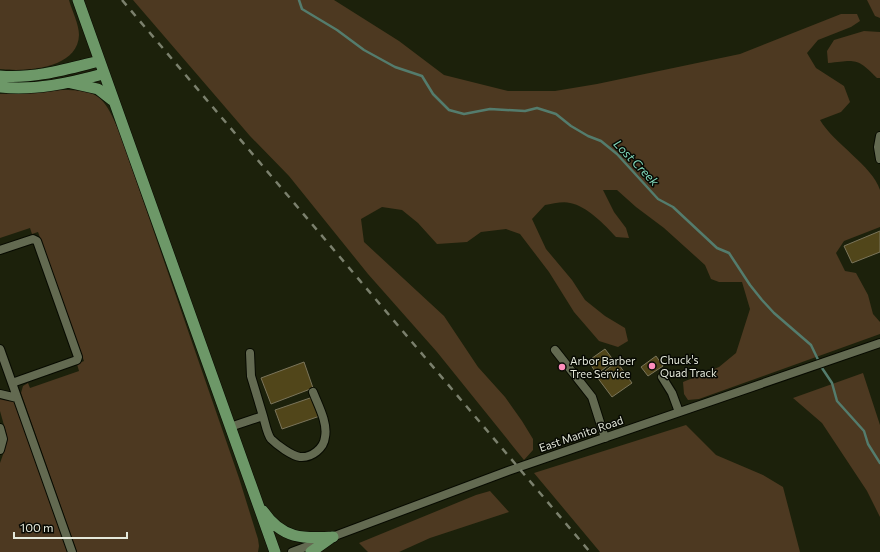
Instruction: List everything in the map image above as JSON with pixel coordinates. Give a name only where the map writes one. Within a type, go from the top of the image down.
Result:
[{"type":"main road","points":[[78,0],[103,74],[275,552]]},
{"type":"main road","points":[[0,76],[12,77],[48,73],[99,61]]},
{"type":"main road","points":[[0,88],[71,83],[103,74]]},
{"type":"main road","points":[[71,83],[98,89],[113,101]]},
{"type":"main road","points":[[256,500],[269,520],[286,533],[301,538],[333,536]]},
{"type":"main road","points":[[311,552],[333,536]]},
{"type":"street","points":[[880,136],[878,148],[880,159]]},
{"type":"street","points":[[0,250],[33,239],[37,241],[78,357],[77,360],[12,383]]},
{"type":"street","name":"East Manito Road","points":[[292,552],[508,471],[880,343]]},
{"type":"street","points":[[0,349],[72,552]]},
{"type":"street","points":[[555,350],[592,397],[605,438]]},
{"type":"street","points":[[250,353],[251,376],[270,438],[282,448],[299,457],[309,456],[320,449],[325,437],[324,422],[313,392]]},
{"type":"street","points":[[662,377],[672,393],[679,412]]},
{"type":"street","points":[[0,394],[17,398]]},
{"type":"street","points":[[230,427],[263,416]]},
{"type":"street","points":[[0,428],[3,439],[0,450]]},
{"type":"shaded area","points":[[0,0],[69,0],[79,31],[76,46],[70,55],[48,66],[36,69],[0,69]]},
{"type":"shaded area","points":[[133,0],[334,0],[399,41],[444,75],[508,91],[555,91],[597,84],[740,54],[841,14],[857,14],[860,21],[851,27],[818,40],[807,53],[816,68],[844,86],[850,102],[841,112],[820,120],[834,138],[869,172],[876,181],[880,190],[880,227],[844,241],[836,253],[845,271],[856,273],[868,295],[873,314],[880,322],[880,334],[699,399],[688,400],[684,394],[683,382],[719,367],[736,353],[750,309],[742,282],[719,282],[711,279],[705,265],[664,228],[636,207],[617,190],[603,190],[614,212],[626,228],[629,238],[616,237],[589,212],[567,202],[545,205],[532,219],[546,249],[572,280],[585,300],[605,316],[625,328],[628,341],[618,347],[599,341],[574,312],[549,272],[520,234],[506,229],[481,232],[467,242],[437,244],[418,223],[402,210],[382,207],[361,219],[364,242],[444,316],[478,367],[505,397],[522,421],[533,439],[533,450],[524,460],[437,352],[368,274],[289,176],[250,136]]},
{"type":"shaded area","points":[[867,0],[880,0],[880,18],[875,16]]},
{"type":"shaded area","points":[[864,31],[880,32],[880,78],[877,78],[860,63],[844,61],[828,63],[827,51],[834,40]]},
{"type":"shaded area","points":[[63,90],[85,91],[100,98],[110,111],[119,131],[239,478],[258,539],[258,552],[77,552],[21,393],[23,386],[28,383],[30,388],[79,371],[77,364],[84,361],[38,232],[32,234],[30,228],[0,238],[0,94]]},
{"type":"shaded area","points":[[863,373],[880,425],[880,517],[867,491],[822,423],[793,398]]},
{"type":"shaded area","points":[[0,397],[14,400],[68,552],[0,552],[0,463],[5,449],[7,436],[0,411]]},
{"type":"shaded area","points":[[686,425],[716,455],[763,475],[783,487],[800,552],[600,552],[534,473]]},
{"type":"shaded area","points":[[490,491],[509,512],[430,538],[399,552],[368,552],[359,543],[476,495]]},
{"type":"building","points":[[880,231],[880,252],[852,263],[844,246]]},
{"type":"building","points":[[605,349],[614,361],[597,374],[588,361]]},
{"type":"building","points":[[656,356],[663,366],[648,376],[641,367]]},
{"type":"building","points":[[304,362],[313,388],[271,404],[261,378]]},
{"type":"building","points":[[617,362],[632,383],[612,397],[597,377]]},
{"type":"building","points":[[313,397],[320,416],[282,429],[275,410]]},
{"type":"waterway","name":"Lost Creek","points":[[299,0],[302,9],[337,30],[364,50],[395,67],[422,76],[433,94],[449,110],[464,114],[490,109],[525,111],[537,108],[556,114],[571,126],[588,136],[601,141],[617,154],[658,199],[673,207],[717,248],[729,253],[750,285],[762,300],[774,313],[811,345],[822,368],[832,383],[837,401],[864,431],[868,444],[880,463]]},
{"type":"railway","points":[[122,0],[590,552]]},
{"type":"place","name":"Chuck's Quad Track","points":[[652,366]]},
{"type":"place","name":"Arbor Barber Tree Service","points":[[562,367]]}]
